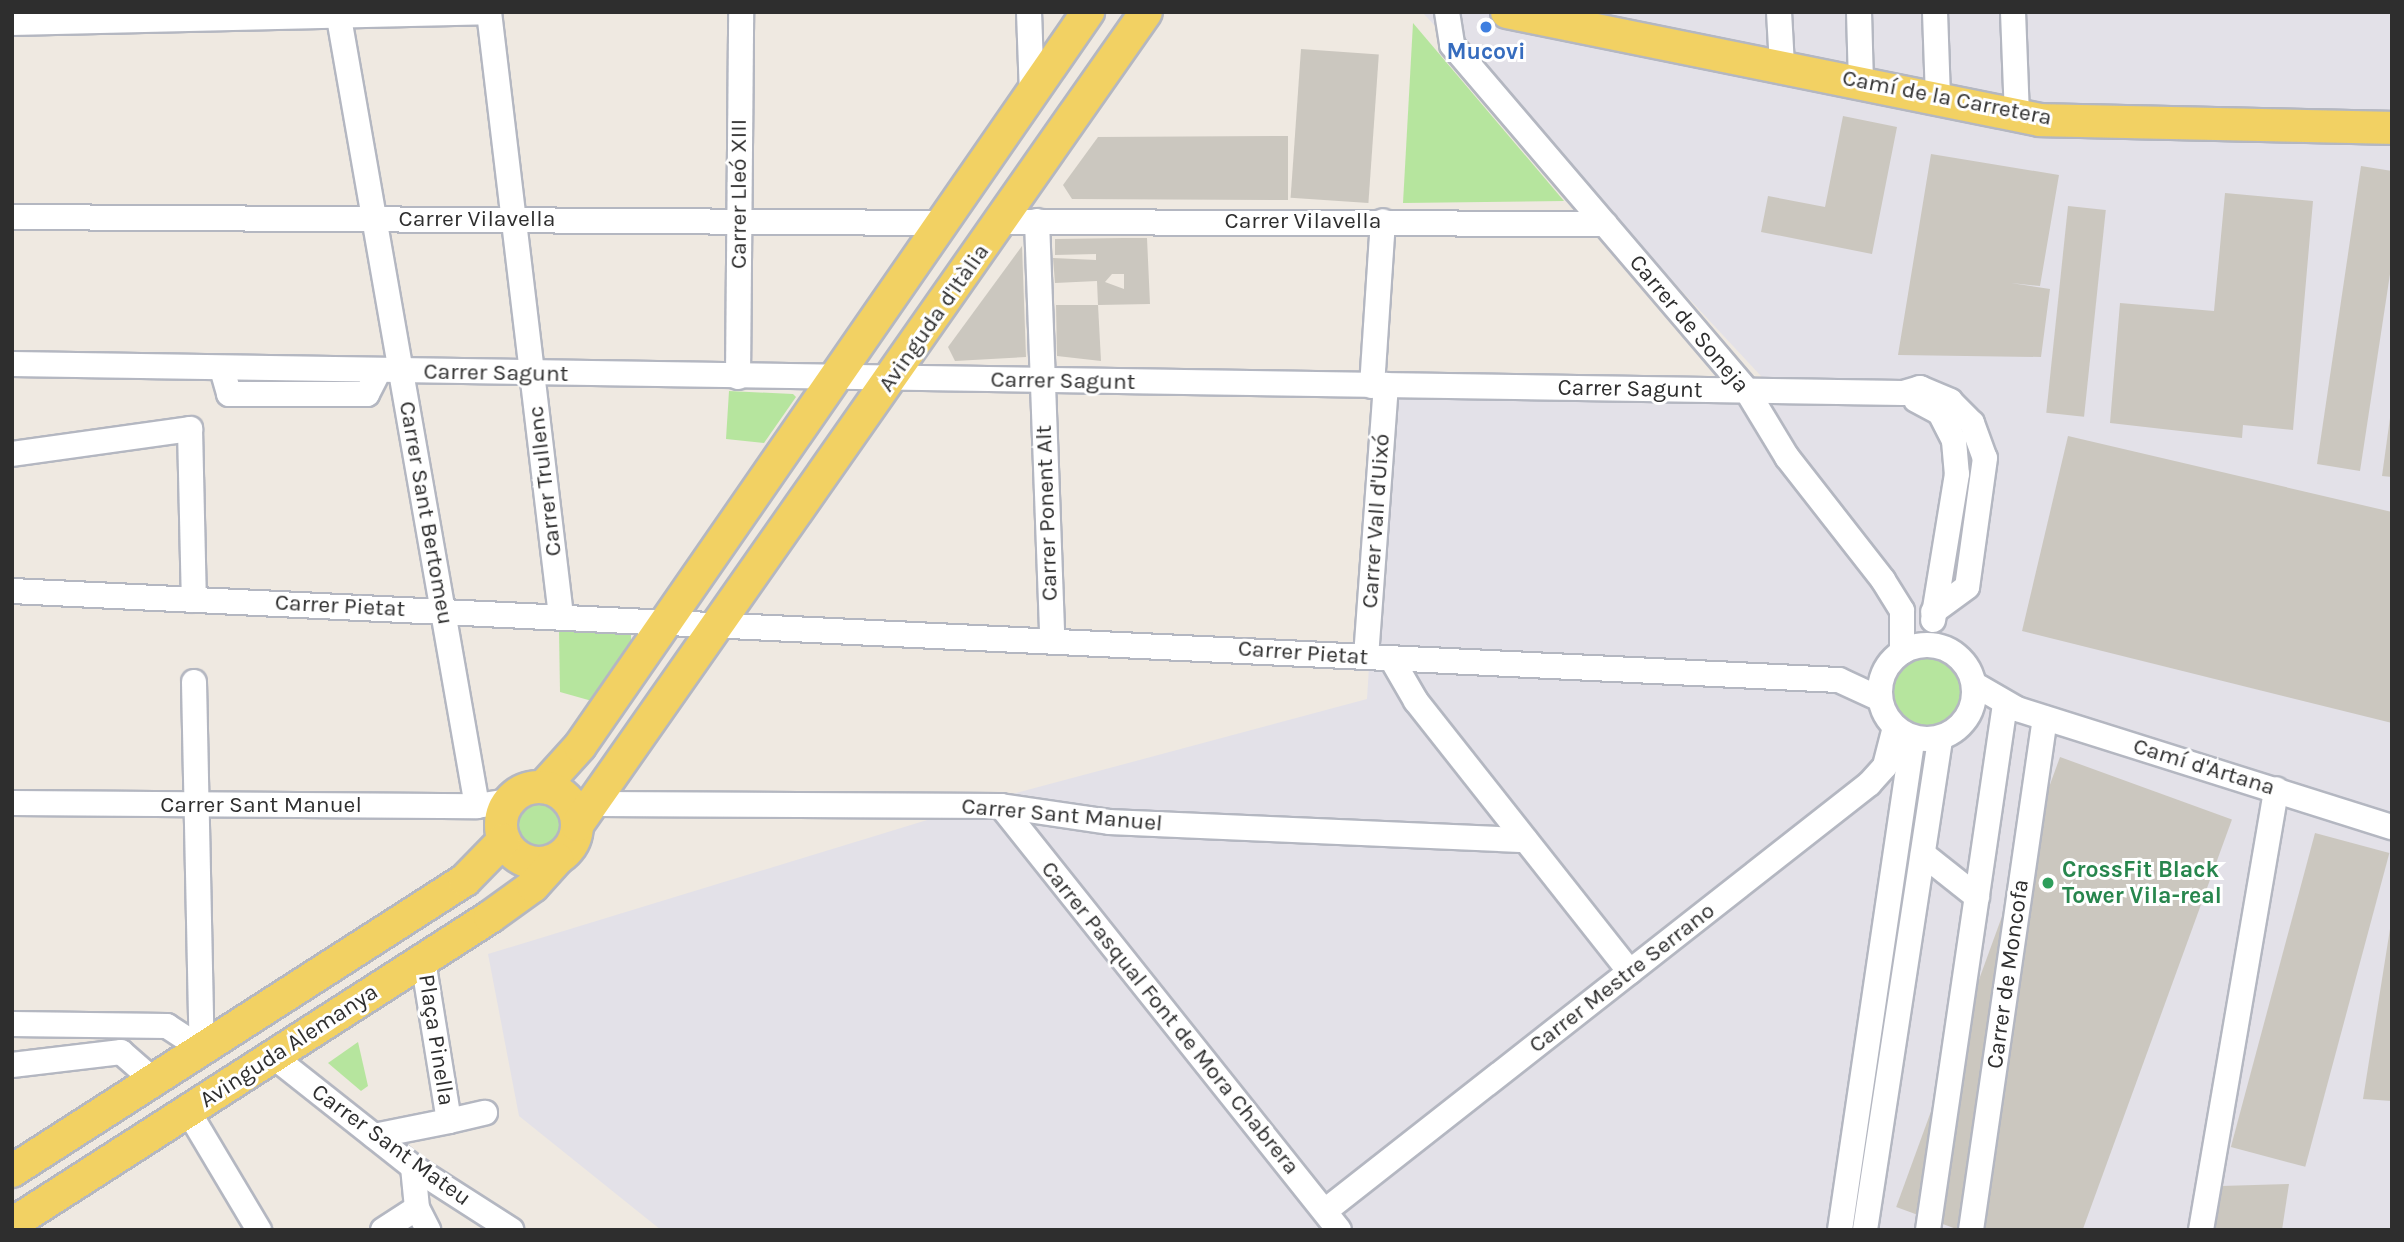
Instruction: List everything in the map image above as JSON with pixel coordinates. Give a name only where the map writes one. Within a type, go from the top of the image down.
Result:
[{"type":"main road","name":"Avinguda d'Itàlia","points":[[542,788],[580,746],[1088,12]]},
{"type":"main road","name":"Avinguda d'Itàlia","points":[[587,814],[722,624],[1146,12]]},
{"type":"main road","name":"Camí de la Carretera","points":[[1507,12],[1782,65],[2017,115],[2392,128]]},
{"type":"main road","points":[[542,788],[563,796],[587,814],[572,845],[558,859],[533,863],[504,840],[501,820],[510,801],[542,788]]},
{"type":"main road","name":"Avinguda Alemanya","points":[[12,1171],[465,880],[504,840]]},
{"type":"main road","name":"Avinguda Alemanya","points":[[12,1225],[423,960],[533,886],[558,859]]},
{"type":"street","points":[[12,23],[115,16],[488,12]]},
{"type":"street","name":"Carrer Trullenc","points":[[488,12],[561,616]]},
{"type":"street","name":"Carrer Lleó XIII","points":[[738,377],[741,12]]},
{"type":"street","points":[[1029,12],[1032,94]]},
{"type":"street","name":"Carrer de Soneja","points":[[1447,12],[1452,45],[1747,391],[1787,457],[1896,601],[1902,652]]},
{"type":"street","points":[[1779,12],[1782,65]]},
{"type":"street","points":[[1859,12],[1861,82]]},
{"type":"street","points":[[1935,12],[1938,98]]},
{"type":"street","points":[[2013,12],[2017,115]]},
{"type":"street","name":"Carrer Sant Bertomeu","points":[[339,14],[374,219],[389,372],[443,611],[477,806]]},
{"type":"street","name":"Carrer Vilavella","points":[[12,218],[943,223]]},
{"type":"street","name":"Carrer Ponent Alt","points":[[1037,221],[1052,638]]},
{"type":"street","name":"Carrer Vilavella","points":[[1001,222],[1383,221],[1605,224]]},
{"type":"street","name":"Carrer Vall d'Uixó","points":[[1366,657],[1379,386],[1383,221]]},
{"type":"street","name":"Carrer Sagunt","points":[[12,365],[1903,393],[1940,413],[1954,441],[1957,474],[1933,612],[1933,645]]},
{"type":"street","points":[[12,454],[190,429],[194,600]]},
{"type":"street","name":"Carrer Pietat","points":[[12,592],[667,620]]},
{"type":"street","points":[[667,620],[722,624]]},
{"type":"street","name":"Carrer Pietat","points":[[722,624],[1052,638],[1366,657],[1839,680],[1880,699]]},
{"type":"street","points":[[1840,1230],[1904,732],[1880,699],[1884,672],[1902,652],[1933,645],[1959,658],[1973,684],[1968,716],[1940,738],[1866,1230]]},
{"type":"street","points":[[1391,658],[1416,701],[1630,972]]},
{"type":"street","points":[[194,682],[202,1049]]},
{"type":"street","name":"Camí d'Artana","points":[[1973,684],[2010,710]]},
{"type":"street","points":[[1928,1230],[1977,897],[2010,710]]},
{"type":"street","name":"Camí d'Artana","points":[[1968,716],[2010,710],[2045,718],[2392,827]]},
{"type":"street","name":"Carrer de Moncofa","points":[[1971,1230],[2045,718]]},
{"type":"street","points":[[1904,732],[1940,738]]},
{"type":"street","name":"Carrer Mestre Serrano","points":[[1332,1220],[1630,972],[1869,784],[1885,766],[1904,732]]},
{"type":"street","points":[[2201,1230],[2276,789]]},
{"type":"street","name":"Carrer Sant Manuel","points":[[12,803],[477,806],[510,801]]},
{"type":"street","name":"Carrer Sant Manuel","points":[[587,814],[1001,806],[1109,822],[1526,840]]},
{"type":"street","name":"Carrer Pasqual Font de Mora Chabrera","points":[[1001,806],[1332,1220]]},
{"type":"street","points":[[1923,854],[1977,897]]},
{"type":"street","name":"Plaça Pinella","points":[[423,960],[449,1121]]},
{"type":"street","points":[[12,1024],[166,1026],[202,1049]]},
{"type":"street","points":[[115,1025],[121,1052],[153,1080]]},
{"type":"street","points":[[12,1065],[121,1052]]},
{"type":"street","name":"Carrer Sant Mateu","points":[[273,1056],[413,1167],[511,1230]]},
{"type":"street","points":[[188,1111],[259,1230]]},
{"type":"street","name":"Plaça Pinella","points":[[374,1136],[485,1113]]},
{"type":"street","points":[[383,1230],[422,1219],[413,1167]]},
{"type":"street","points":[[12,1225],[17,1230]]},
{"type":"shaded area","points":[[1422,12],[2392,12],[2392,1230],[661,1230],[519,1116],[488,954],[1009,795],[1367,699],[1386,396],[1774,390]]},
{"type":"green space","points":[[1413,23],[1564,201],[1403,203]]},
{"type":"green space","points":[[729,391],[793,394],[796,397],[764,443],[726,439]]},
{"type":"green space","points":[[559,630],[631,634],[631,646],[592,701],[560,692]]},
{"type":"green space","points":[[1930,653],[1951,659],[1961,669],[1967,690],[1961,711],[1951,721],[1930,727],[1909,721],[1899,711],[1893,690],[1899,669],[1909,659]]},
{"type":"green space","points":[[539,804],[548,805],[555,810],[560,817],[560,835],[555,842],[548,847],[539,848],[530,847],[523,842],[518,835],[517,826],[518,817],[523,810],[530,805]]},
{"type":"green space","points":[[358,1042],[368,1086],[361,1091],[328,1063]]},
{"type":"building","points":[[1301,49],[1379,54],[1368,203],[1291,198]]},
{"type":"building","points":[[1843,116],[1897,127],[1872,254],[1761,232],[1768,196],[1825,207]]},
{"type":"building","points":[[1288,136],[1288,200],[1072,199],[1063,185],[1098,137]]},
{"type":"building","points":[[1931,154],[2059,175],[2040,286],[2011,283],[2050,289],[2041,357],[1898,355]]},
{"type":"building","points":[[2361,166],[2392,171],[2392,261],[2360,471],[2317,464]]},
{"type":"building","points":[[2225,193],[2313,201],[2293,430],[2243,425],[2242,438],[2110,423],[2120,303],[2214,311]]},
{"type":"building","points":[[2068,206],[2106,210],[2084,417],[2046,413]]},
{"type":"building","points":[[1147,238],[1150,304],[1098,305],[1097,281],[1055,283],[1053,258],[1096,260],[1096,254],[1055,255],[1055,239]],"holes":[[[1112,274],[1124,274],[1124,289],[1105,282]]]},
{"type":"building","points":[[1022,246],[1026,357],[955,361],[948,347]]},
{"type":"building","points":[[1056,305],[1098,305],[1101,361],[1057,356]]},
{"type":"building","points":[[2392,418],[2392,477],[2382,476]]},
{"type":"building","points":[[2068,436],[2392,512],[2392,723],[2022,631]]},
{"type":"building","points":[[2060,757],[2232,820],[2083,1230],[1959,1230],[1896,1207]]},
{"type":"building","points":[[2315,833],[2389,853],[2305,1167],[2231,1147]]},
{"type":"building","points":[[2390,929],[2392,1101],[2363,1099]]},
{"type":"building","points":[[2289,1184],[2282,1230],[2214,1230],[2221,1186]]},
{"type":"place","name":"Mucovi","points":[[1486,27]]},
{"type":"place","name":"CrossFit Black Tower Vila-real","points":[[2048,883]]}]
